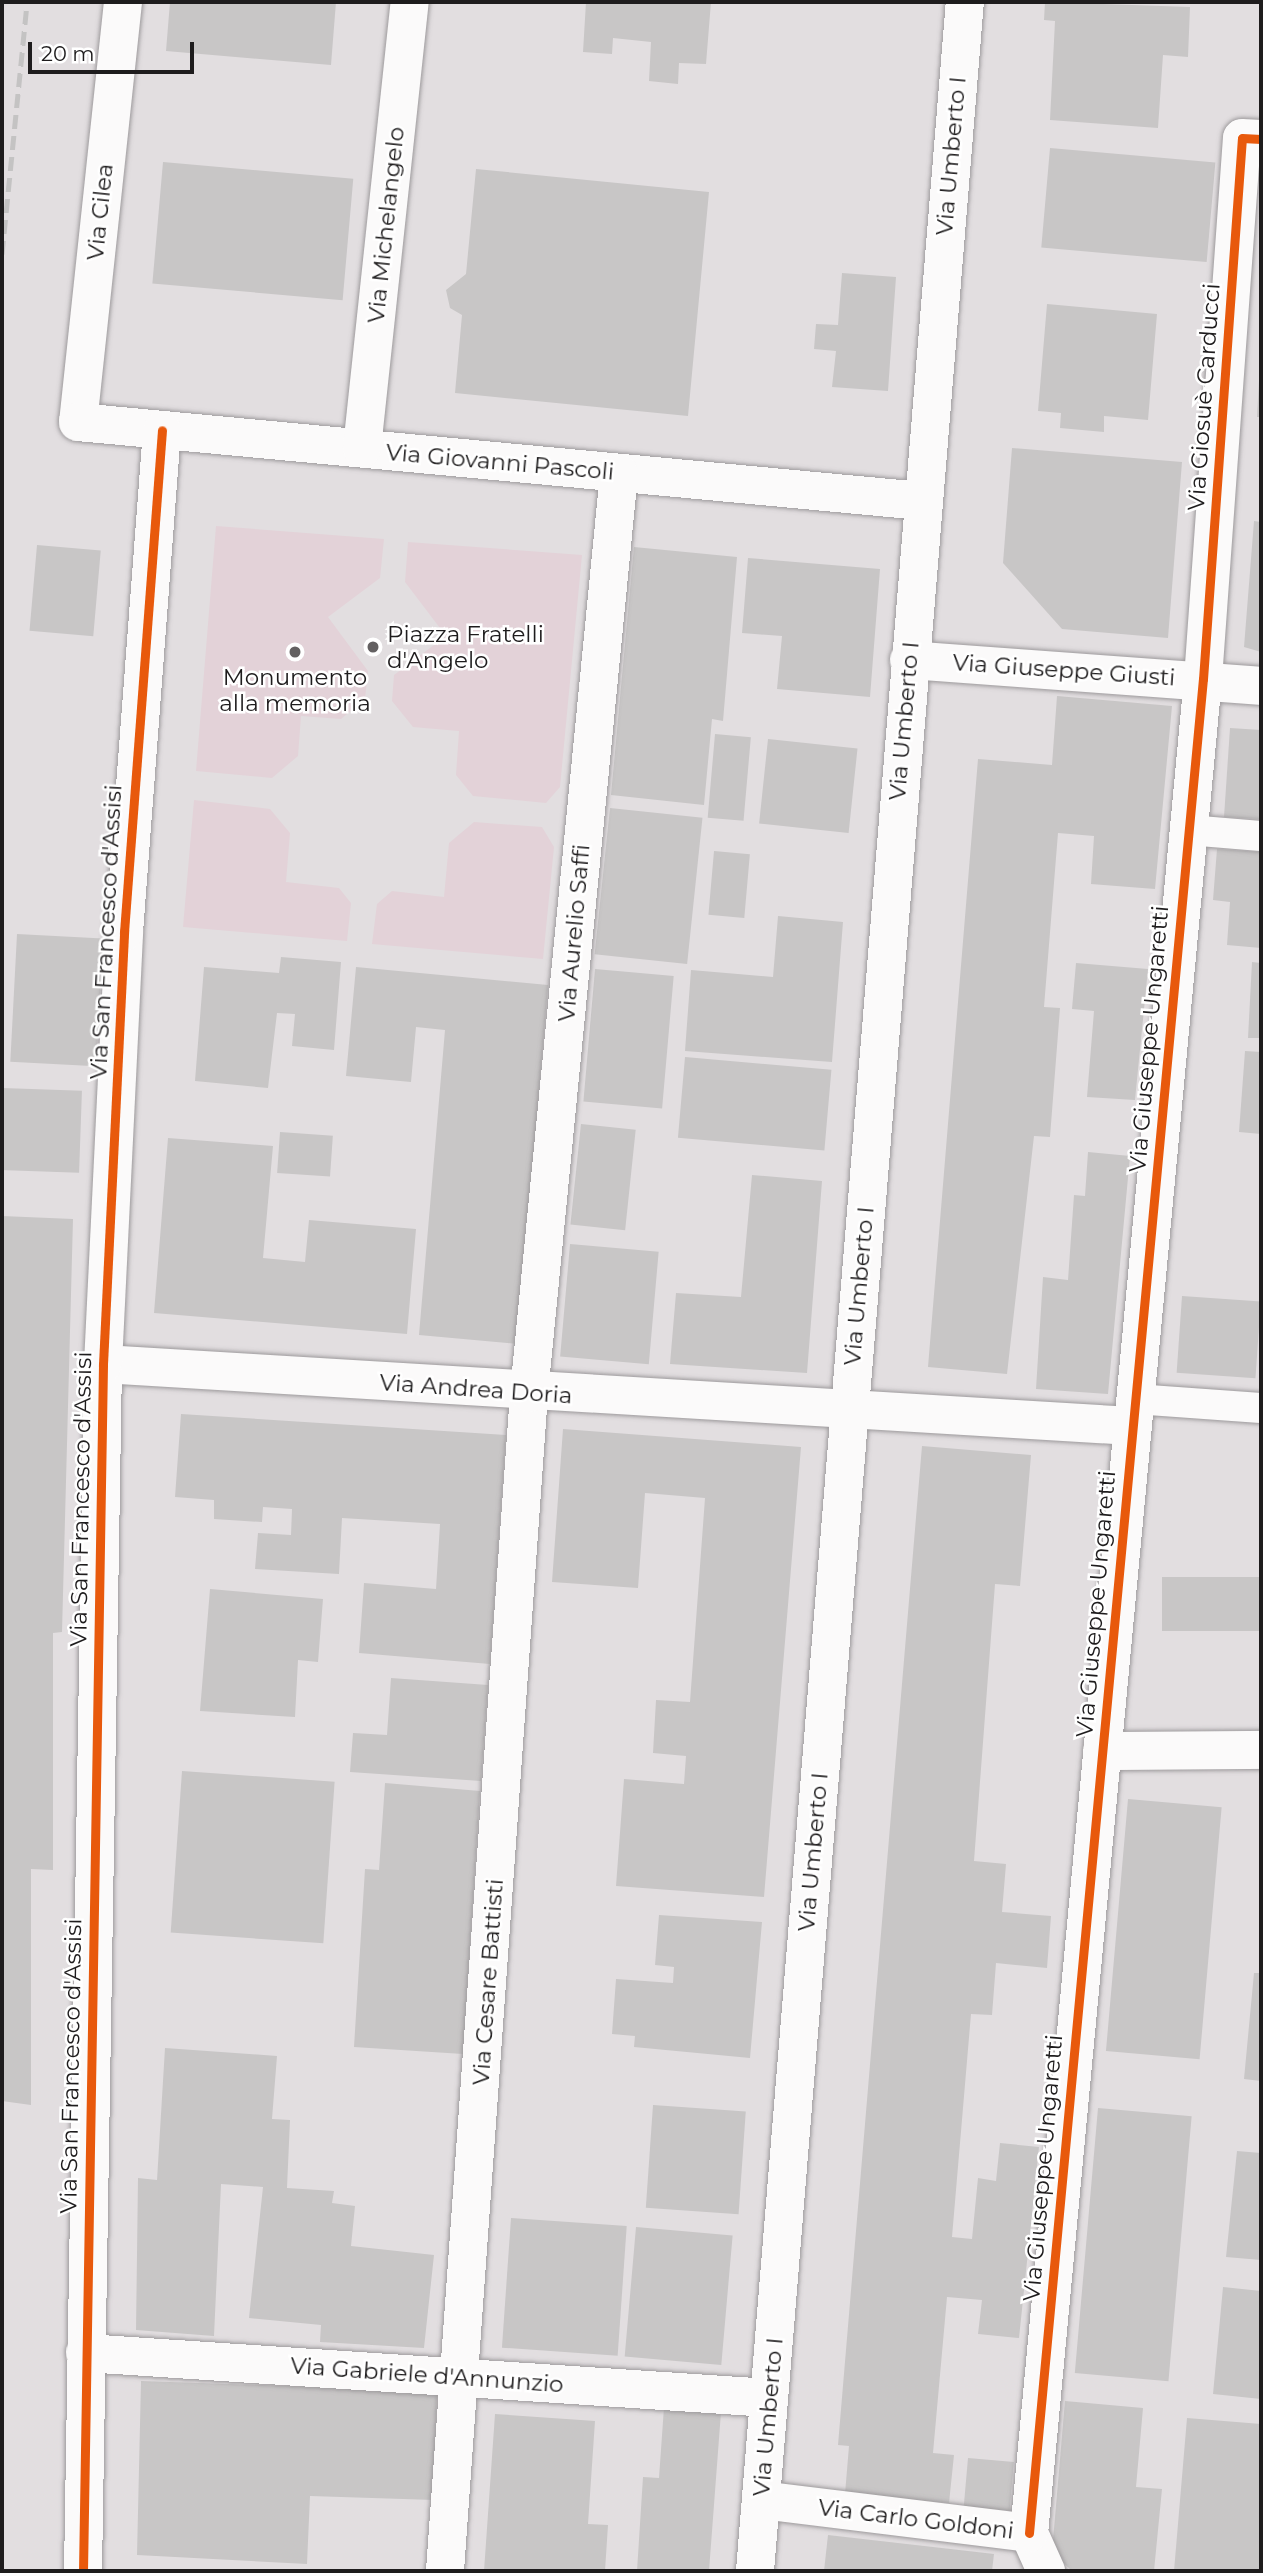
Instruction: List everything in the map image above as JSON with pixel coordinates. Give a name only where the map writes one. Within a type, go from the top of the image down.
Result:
[{"type":"street","name":"Via Cilea","points":[[78,422],[123,2]]},
{"type":"street","name":"Via Michelangelo","points":[[362,448],[410,2]]},
{"type":"street","name":"Via Umberto I","points":[[755,2571],[909,660],[965,2]]},
{"type":"street","name":"Via Giosuè Carducci","points":[[1203,679],[1241,138],[1261,139]]},
{"type":"street","name":"Via Giovanni Pascoli","points":[[78,422],[922,501]]},
{"type":"street","name":"Via San Francesco d'Assisi","points":[[83,2571],[103,1364],[124,932],[162,430]]},
{"type":"street","name":"Via Aurelio Saffi","points":[[529,1393],[619,473]]},
{"type":"street","name":"Via Giuseppe Giusti","points":[[909,660],[1203,679],[1261,686]]},
{"type":"street","name":"Via Giuseppe Ungaretti","points":[[1029,2533],[1203,679]]},
{"type":"street","name":"Via Andrea Doria","points":[[103,1364],[849,1412],[1134,1413]]},
{"type":"street","name":"Via Cesare Battisti","points":[[445,2571],[529,1393]]},
{"type":"street","points":[[1102,1751],[1261,1750]]},
{"type":"street","name":"Via Gabriele d'Annunzio","points":[[85,2353],[769,2398]]},
{"type":"street","name":"Via Carlo Goldoni","points":[[761,2500],[1029,2533],[1046,2571]]},
{"type":"lane","points":[[1188,830],[1261,836]]},
{"type":"lane","points":[[1134,1413],[1261,1408]]},
{"type":"shaded area","points":[[216,526],[384,539],[380,578],[328,617],[368,671],[365,699],[341,719],[301,716],[298,756],[272,778],[196,771]]},
{"type":"shaded area","points":[[408,542],[582,555],[560,787],[546,803],[473,796],[456,775],[459,731],[413,727],[392,701],[394,675],[446,636],[405,582]]},
{"type":"shaded area","points":[[194,800],[270,809],[290,833],[286,882],[339,888],[351,903],[347,941],[183,927]]},
{"type":"shaded area","points":[[474,822],[542,827],[554,847],[543,959],[372,944],[377,904],[392,891],[444,897],[449,843]]},
{"type":"building","points":[[170,2],[336,2],[331,65],[166,51]]},
{"type":"building","points":[[586,2],[711,2],[706,64],[679,63],[678,84],[649,81],[651,42],[613,38],[612,54],[583,52]]},
{"type":"building","points":[[1045,2],[1190,7],[1188,57],[1163,55],[1158,128],[1050,120],[1055,21],[1044,20]]},
{"type":"building","points":[[1050,148],[1215,162],[1207,262],[1041,248]]},
{"type":"building","points":[[163,162],[353,179],[343,300],[152,284]]},
{"type":"building","points":[[476,169],[709,192],[688,416],[455,393],[462,315],[450,308],[446,290],[466,274]]},
{"type":"building","points":[[842,273],[896,277],[888,391],[832,387],[836,351],[814,349],[816,324],[838,325]]},
{"type":"building","points":[[1047,304],[1157,314],[1148,420],[1104,416],[1104,432],[1060,428],[1061,413],[1038,411]]},
{"type":"building","points":[[1259,381],[1261,417],[1257,417]]},
{"type":"building","points":[[1012,448],[1182,462],[1168,638],[1062,629],[1003,563]]},
{"type":"building","points":[[1254,521],[1261,522],[1261,652],[1244,647]]},
{"type":"building","points":[[37,545],[101,551],[93,636],[30,631]]},
{"type":"building","points":[[634,547],[737,557],[723,721],[712,719],[704,805],[611,795]]},
{"type":"building","points":[[748,558],[880,569],[870,697],[777,689],[782,636],[742,633]]},
{"type":"building","points":[[1057,696],[1172,706],[1155,889],[1091,884],[1094,836],[1058,833],[1044,1007],[1060,1008],[1050,1137],[1034,1136],[1007,1374],[928,1367],[978,759],[1052,765]]},
{"type":"building","points":[[1230,728],[1261,730],[1261,819],[1224,817]]},
{"type":"building","points":[[715,734],[751,737],[744,821],[708,818]]},
{"type":"building","points":[[768,739],[858,748],[849,833],[759,824]]},
{"type":"building","points":[[610,808],[702,818],[687,964],[595,954]]},
{"type":"building","points":[[1217,849],[1261,852],[1261,948],[1227,945],[1230,902],[1213,900]]},
{"type":"building","points":[[714,851],[750,854],[744,918],[708,915]]},
{"type":"building","points":[[778,916],[843,922],[832,1062],[685,1051],[691,970],[773,977]]},
{"type":"building","points":[[17,934],[103,939],[96,1066],[10,1062]]},
{"type":"building","points":[[281,957],[341,962],[334,1050],[292,1046],[295,1014],[277,1013],[268,1088],[195,1081],[204,967],[279,973]]},
{"type":"building","points":[[1252,962],[1261,963],[1261,1038],[1248,1038]]},
{"type":"building","points":[[1076,963],[1148,969],[1135,1100],[1087,1097],[1094,1011],[1072,1009]]},
{"type":"building","points":[[356,967],[548,985],[518,1344],[419,1335],[445,1030],[416,1027],[411,1082],[346,1076]]},
{"type":"building","points":[[595,969],[674,976],[662,1108],[583,1101]]},
{"type":"building","points":[[1245,1051],[1261,1052],[1261,1134],[1239,1132]]},
{"type":"building","points":[[685,1057],[831,1070],[824,1151],[678,1138]]},
{"type":"building","points":[[2,1088],[82,1091],[79,1173],[2,1170]]},
{"type":"building","points":[[581,1124],[636,1130],[625,1230],[570,1224]]},
{"type":"building","points":[[280,1132],[333,1136],[330,1177],[277,1173]]},
{"type":"building","points":[[168,1138],[273,1146],[263,1258],[305,1262],[309,1220],[416,1229],[407,1334],[154,1313]]},
{"type":"building","points":[[1088,1152],[1130,1156],[1108,1394],[1036,1389],[1043,1277],[1068,1280],[1074,1195],[1085,1196]]},
{"type":"building","points":[[752,1175],[822,1181],[807,1373],[670,1364],[676,1293],[741,1297]]},
{"type":"building","points":[[2,1216],[73,1219],[62,1632],[53,1633],[53,1870],[31,1869],[31,2105],[2,2101]]},
{"type":"building","points":[[570,1244],[659,1252],[649,1364],[560,1357]]},
{"type":"building","points":[[1182,1296],[1261,1302],[1255,1378],[1177,1373]]},
{"type":"building","points":[[181,1414],[506,1435],[490,1664],[359,1653],[364,1583],[436,1589],[440,1524],[342,1518],[339,1574],[255,1569],[258,1533],[291,1535],[292,1509],[263,1507],[262,1522],[214,1519],[214,1500],[175,1497]]},
{"type":"building","points":[[563,1429],[801,1447],[764,1897],[616,1886],[624,1779],[684,1784],[686,1756],[653,1753],[656,1700],[690,1702],[705,1498],[645,1493],[638,1588],[552,1582]]},
{"type":"building","points":[[922,1446],[1031,1455],[1020,1586],[995,1584],[974,1861],[1006,1864],[1002,1912],[1051,1916],[1047,1968],[996,1963],[992,2015],[971,2014],[952,2237],[972,2239],[978,2178],[996,2181],[1000,2143],[1039,2147],[1019,2338],[978,2334],[982,2300],[947,2297],[933,2453],[954,2455],[949,2503],[845,2494],[849,2446],[838,2445]]},
{"type":"building","points":[[1162,1577],[1261,1577],[1261,1631],[1162,1631]]},
{"type":"building","points":[[210,1589],[323,1599],[318,1662],[298,1660],[295,1717],[200,1711]]},
{"type":"building","points":[[391,1678],[488,1685],[481,1781],[350,1772],[353,1733],[387,1735]]},
{"type":"building","points":[[182,1771],[335,1782],[323,1943],[171,1933]]},
{"type":"building","points":[[385,1783],[480,1791],[463,2054],[354,2047],[365,1869],[379,1870]]},
{"type":"building","points":[[1128,1799],[1222,1807],[1200,2059],[1106,2051]]},
{"type":"building","points":[[659,1915],[762,1922],[750,2058],[634,2047],[635,2036],[612,2034],[616,1979],[673,1983],[674,1967],[655,1965]]},
{"type":"building","points":[[1254,1973],[1261,1973],[1261,2081],[1244,2079]]},
{"type":"building","points":[[165,2048],[277,2056],[272,2119],[290,2120],[287,2188],[334,2191],[332,2203],[355,2206],[351,2246],[434,2255],[424,2348],[320,2342],[321,2325],[249,2318],[263,2187],[221,2184],[214,2336],[136,2330],[138,2178],[157,2180]]},
{"type":"building","points":[[653,2105],[746,2111],[739,2214],[646,2208]]},
{"type":"building","points":[[1098,2108],[1192,2116],[1168,2381],[1075,2373]]},
{"type":"building","points":[[1237,2151],[1261,2153],[1261,2260],[1226,2257]]},
{"type":"building","points":[[511,2218],[627,2226],[618,2356],[502,2348]]},
{"type":"building","points":[[636,2227],[733,2235],[721,2365],[625,2357]]},
{"type":"building","points":[[1223,2287],[1261,2291],[1261,2399],[1213,2394]]},
{"type":"building","points":[[141,2381],[437,2391],[434,2500],[310,2496],[307,2564],[137,2555]]},
{"type":"building","points":[[1065,2401],[1143,2408],[1136,2487],[1162,2489],[1154,2571],[1072,2571],[1052,2552]]},
{"type":"building","points":[[664,2407],[721,2412],[709,2571],[637,2571],[643,2477],[659,2478]]},
{"type":"building","points":[[495,2414],[595,2421],[588,2524],[608,2525],[605,2571],[484,2571]]},
{"type":"building","points":[[1187,2418],[1261,2424],[1261,2571],[1174,2571]]},
{"type":"building","points":[[968,2458],[1014,2462],[1010,2511],[964,2507]]},
{"type":"building","points":[[828,2535],[994,2554],[992,2571],[824,2571]]},
{"type":"railway","points":[[2,254],[27,2]]},
{"type":"cycle path","points":[[1029,2533],[1203,679],[1242,138],[1261,139]]},
{"type":"cycle path","points":[[83,2571],[103,1364],[124,932],[162,430]]},
{"type":"place","name":"Piazza Fratelli d'Angelo","points":[[373,647]]},
{"type":"place","name":"Monumento alla memoria","points":[[295,652]]}]
